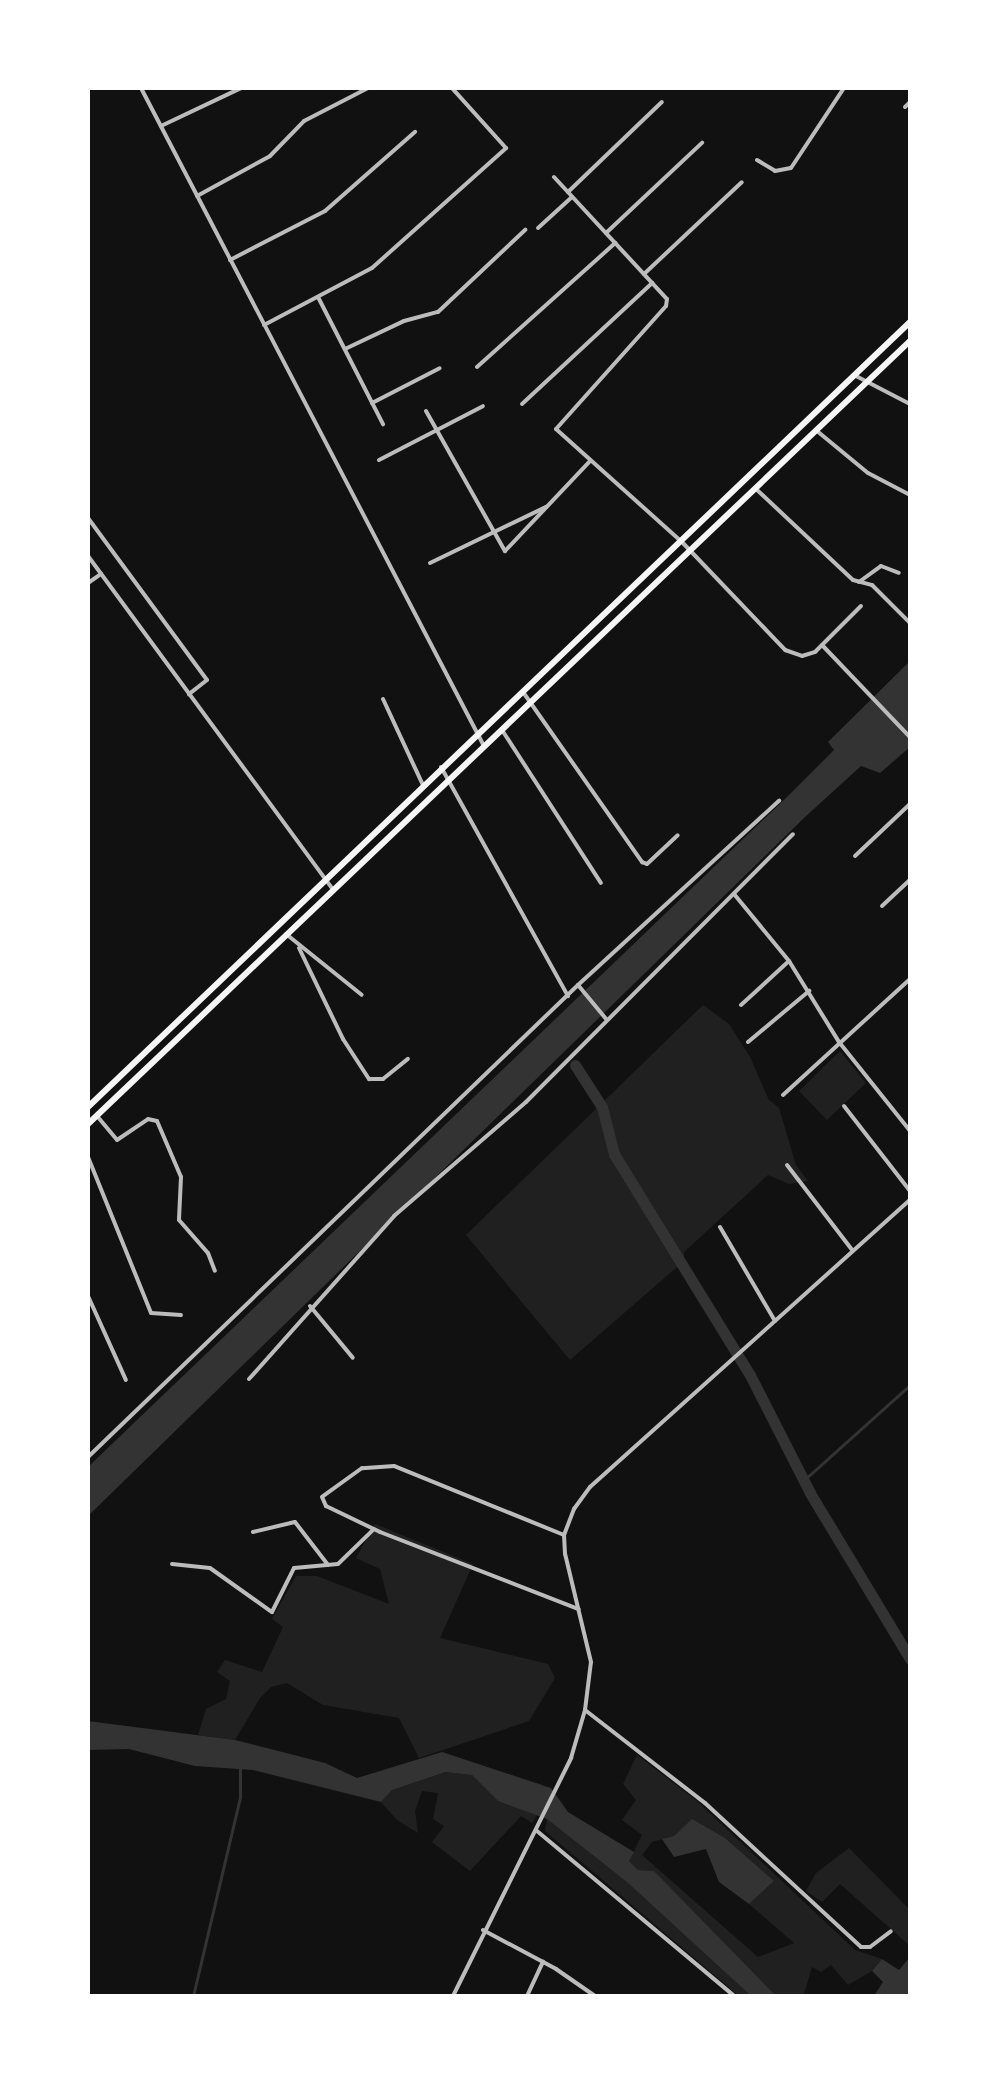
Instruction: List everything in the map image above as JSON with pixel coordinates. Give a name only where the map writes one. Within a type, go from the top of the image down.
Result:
[{"type":"main road","points":[[88,1107],[910,322]]},
{"type":"main road","points":[[88,1124],[500,727],[910,341]]},
{"type":"street","points":[[141,88],[483,744]]},
{"type":"street","points":[[161,126],[241,88]]},
{"type":"street","points":[[197,196],[270,156],[304,121],[368,88]]},
{"type":"street","points":[[264,325],[383,260],[506,148],[452,88]]},
{"type":"street","points":[[757,160],[775,171],[791,168],[844,88]]},
{"type":"street","points":[[538,228],[662,102]]},
{"type":"street","points":[[905,107],[910,102]]},
{"type":"street","points":[[230,260],[325,211],[415,132]]},
{"type":"street","points":[[606,233],[702,143]]},
{"type":"street","points":[[554,177],[667,299],[666,306],[556,429],[681,541],[785,650],[807,655],[822,645],[861,606]]},
{"type":"street","points":[[644,274],[742,182]]},
{"type":"street","points":[[345,349],[404,321],[438,312],[525,230]]},
{"type":"street","points":[[477,367],[615,243]]},
{"type":"street","points":[[522,404],[652,283]]},
{"type":"street","points":[[318,297],[383,424]]},
{"type":"street","points":[[372,403],[440,368]]},
{"type":"street","points":[[854,375],[910,404]]},
{"type":"street","points":[[379,460],[483,406]]},
{"type":"street","points":[[426,411],[490,534],[507,552],[590,461]]},
{"type":"street","points":[[816,431],[868,473],[910,495]]},
{"type":"street","points":[[755,488],[858,584],[872,585],[910,623]]},
{"type":"street","points":[[430,563],[549,506]]},
{"type":"street","points":[[88,518],[207,680],[189,694]]},
{"type":"street","points":[[88,556],[333,889]]},
{"type":"street","points":[[858,584],[881,566],[899,573]]},
{"type":"street","points":[[88,583],[101,574]]},
{"type":"street","points":[[822,645],[910,737]]},
{"type":"street","points":[[522,690],[644,865],[678,835]]},
{"type":"street","points":[[383,699],[423,785]]},
{"type":"street","points":[[500,727],[601,883]]},
{"type":"street","points":[[441,767],[568,996]]},
{"type":"street","points":[[88,1457],[568,996],[779,801]]},
{"type":"street","points":[[855,856],[910,804]]},
{"type":"street","points":[[249,1379],[310,1306],[394,1216],[504,1123],[793,834]]},
{"type":"street","points":[[882,906],[910,880]]},
{"type":"street","points":[[734,894],[789,961],[839,1042],[910,1131]]},
{"type":"street","points":[[286,934],[299,948],[362,995]]},
{"type":"street","points":[[299,948],[343,1039],[369,1079],[383,1079],[408,1059]]},
{"type":"street","points":[[741,1005],[789,961]]},
{"type":"street","points":[[783,1095],[910,979]]},
{"type":"street","points":[[580,988],[606,1019]]},
{"type":"street","points":[[748,1042],[809,991]]},
{"type":"street","points":[[844,1106],[910,1191]]},
{"type":"street","points":[[97,1116],[117,1140],[148,1119],[157,1121],[181,1177],[179,1220],[208,1253],[215,1271]]},
{"type":"street","points":[[88,1157],[151,1313],[181,1315]]},
{"type":"street","points":[[787,1165],[853,1251]]},
{"type":"street","points":[[453,1996],[483,1930],[541,1822],[585,1710],[591,1662],[564,1535],[590,1487],[910,1200]]},
{"type":"street","points":[[720,1227],[775,1321]]},
{"type":"street","points":[[88,1296],[126,1380]]},
{"type":"street","points":[[310,1306],[353,1358]]},
{"type":"street","points":[[564,1535],[383,1464],[362,1468],[322,1497],[326,1506],[374,1529],[579,1609]]},
{"type":"street","points":[[253,1532],[295,1522],[328,1565]]},
{"type":"street","points":[[172,1564],[210,1568],[272,1612],[294,1568],[345,1561],[374,1529]]},
{"type":"street","points":[[585,1710],[705,1803],[861,1947],[870,1947],[891,1931]]},
{"type":"street","points":[[537,1830],[734,1996]]},
{"type":"street","points":[[483,1930],[543,1962],[595,1996]]},
{"type":"street","points":[[527,1996],[543,1962]]},
{"type":"shaded area","points":[[910,661],[910,747],[880,773],[861,766],[805,817],[88,1516],[88,1467],[787,797],[834,750],[828,742]]},
{"type":"shaded area","points":[[703,1005],[729,1024],[750,1057],[769,1100],[779,1108],[796,1165],[808,1181],[789,1184],[768,1175],[684,1252],[684,1261],[570,1360],[466,1235]]},
{"type":"shaded area","points":[[840,1051],[866,1083],[827,1120],[799,1091]]},
{"type":"shaded area","points":[[375,1524],[473,1564],[440,1638],[548,1664],[555,1678],[529,1721],[419,1758],[399,1718],[323,1705],[287,1683],[271,1687],[260,1698],[235,1740],[198,1735],[206,1709],[226,1699],[230,1681],[217,1672],[225,1660],[262,1672],[283,1627],[272,1619],[296,1576],[317,1576],[389,1604],[380,1569],[356,1558]]},
{"type":"shaded area","points":[[88,1721],[235,1740],[325,1763],[357,1778],[442,1752],[551,1788],[568,1812],[634,1852],[629,1861],[638,1870],[654,1871],[776,1996],[751,1996],[628,1883],[547,1819],[498,1801],[472,1775],[446,1772],[392,1790],[381,1802],[253,1770],[195,1766],[129,1749],[88,1750]]},
{"type":"shaded area","points":[[637,1755],[697,1801],[855,1950],[882,1959],[872,1971],[848,1985],[831,1965],[821,1972],[812,1967],[804,1994],[809,1996],[776,1996],[654,1871],[638,1870],[629,1861],[642,1835],[622,1820],[636,1800],[623,1784]],"holes":[[[692,1820],[725,1838],[774,1881],[749,1904],[794,1943],[758,1957],[642,1855],[652,1842],[674,1836]]]},
{"type":"shaded area","points":[[447,1772],[472,1775],[498,1801],[537,1815],[532,1823],[521,1816],[470,1871],[432,1842],[444,1826],[433,1819],[438,1793],[422,1791],[415,1811],[418,1833],[397,1820],[381,1802],[392,1790]]},
{"type":"shaded area","points":[[547,1819],[628,1883],[751,1996],[739,1996],[545,1831]]},
{"type":"shaded area","points":[[692,1819],[725,1838],[774,1881],[749,1904],[719,1882],[706,1849],[674,1857],[662,1839],[674,1836]]},
{"type":"shaded area","points":[[849,1848],[910,1910],[910,1946],[840,1884],[822,1902],[806,1891],[816,1873]]},
{"type":"shaded area","points":[[910,1957],[910,1996],[874,1996],[883,1982],[872,1971],[882,1959],[899,1970]]},
{"type":"waterway","points":[[575,1065],[602,1107],[614,1154],[750,1375],[810,1493],[910,1659]]},
{"type":"waterway","points":[[804,1480],[910,1385]]},
{"type":"waterway","points":[[193,1996],[240,1797],[240,1765]]}]
